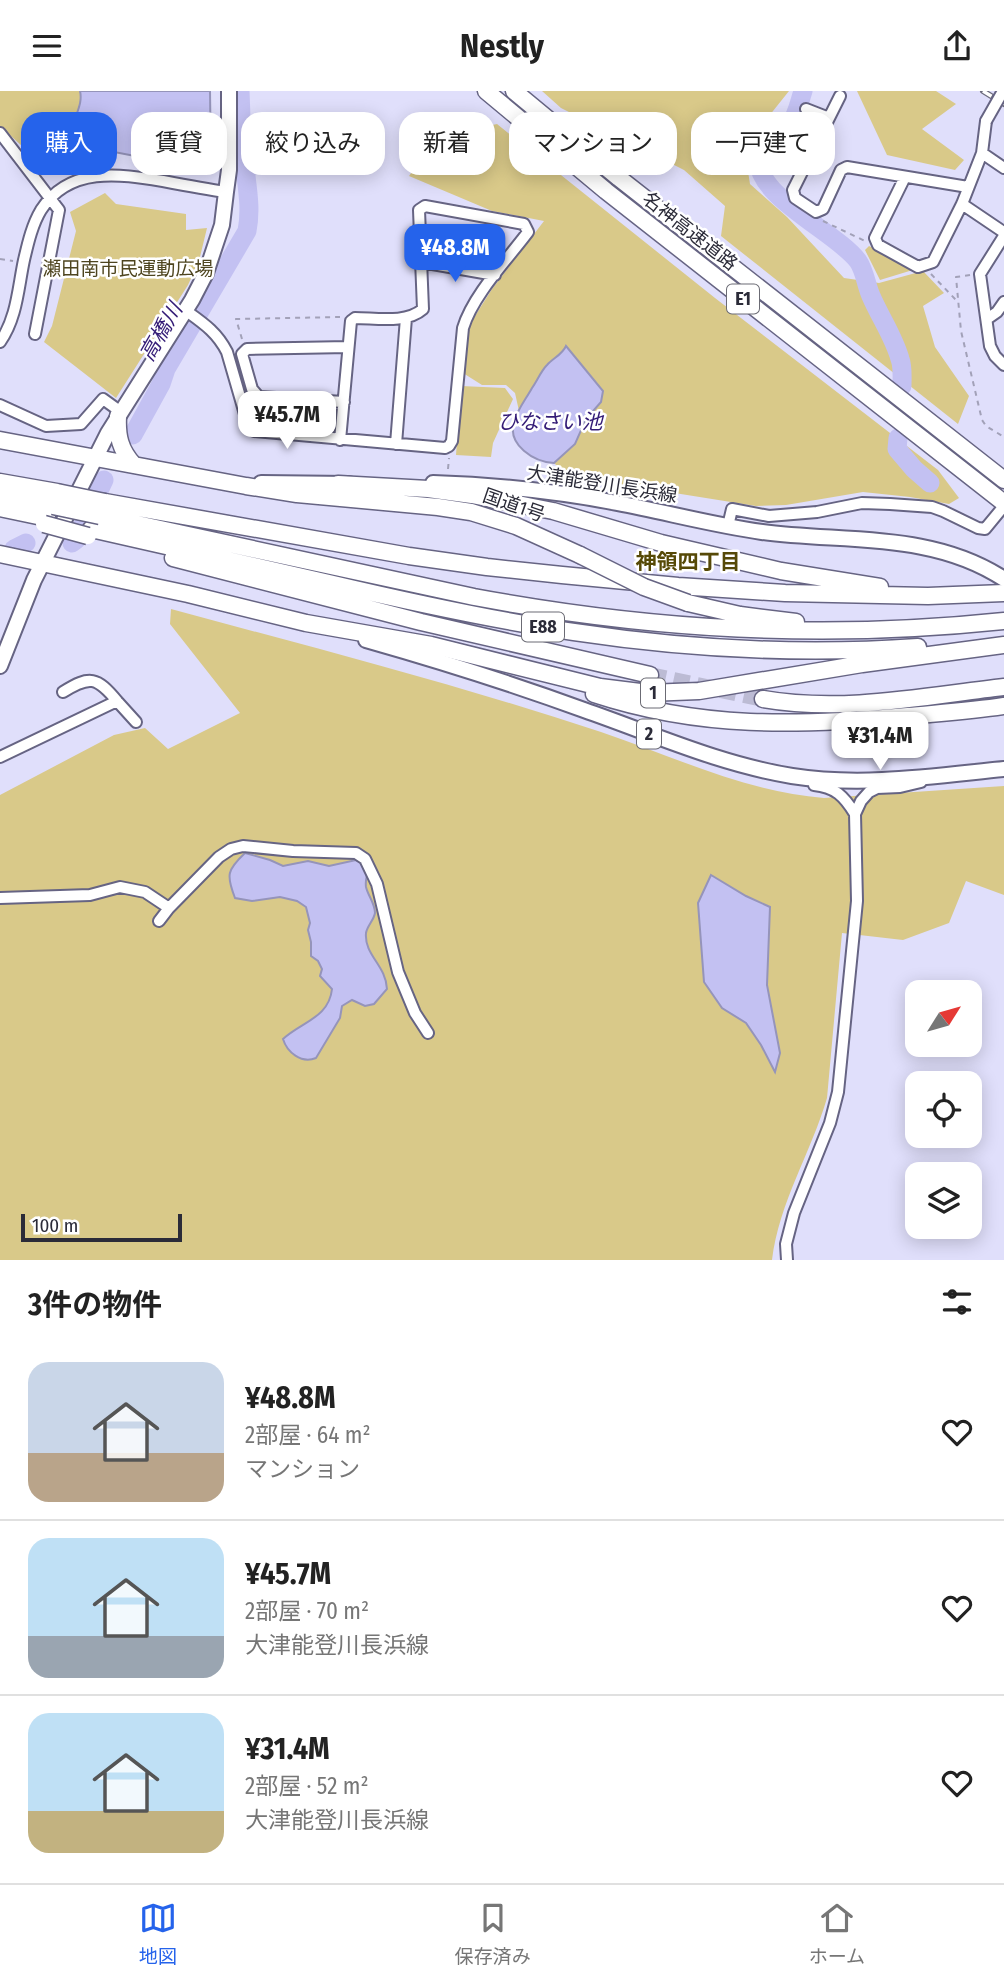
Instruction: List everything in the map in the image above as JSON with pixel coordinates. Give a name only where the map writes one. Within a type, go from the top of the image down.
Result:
[{"type":"highway","name":"名神高速道路","points":[[486,91],[606,191],[1004,505]]},
{"type":"highway","name":"名神高速道路","points":[[514,91],[619,178],[1004,480]]},
{"type":"highway","points":[[119,414],[119,441],[126,457],[134,465]]},
{"type":"highway","name":"国道1号","points":[[0,440],[185,476],[297,493],[471,512],[516,526],[644,587],[688,603],[740,615],[800,622],[900,623],[1004,619]]},
{"type":"highway","name":"E88","points":[[0,482],[50,510]]},
{"type":"highway","points":[[338,484],[428,489],[512,502],[553,511],[661,543],[818,578],[921,591],[1001,585]]},
{"type":"highway","name":"E88","points":[[0,493],[50,510],[412,602],[524,624],[616,638],[712,646],[848,650],[1004,639]]},
{"type":"highway","name":"E88","points":[[0,510],[50,510],[474,597],[621,620],[755,631],[825,631],[899,629],[1004,619]]},
{"type":"highway","name":"E88","points":[[96,521],[678,586],[785,593],[928,596],[1001,585]]},
{"type":"highway","name":"E88","points":[[96,521],[421,622],[650,675]]},
{"type":"highway","name":"1","points":[[0,554],[188,594],[306,623],[376,634],[470,654],[600,687],[649,693],[733,686],[862,664],[1004,645]]},
{"type":"highway","points":[[470,654],[630,705],[660,712],[723,720],[813,724],[1004,706]]},
{"type":"highway","points":[[763,699],[799,705],[834,705],[1004,687]]},
{"type":"main road","points":[[0,666],[29,590],[96,457],[119,414],[187,312],[206,274],[216,246],[229,170],[229,91]]},
{"type":"main road","name":"大津能登川長浜線","points":[[185,476],[239,482],[446,484],[534,491],[616,502],[763,532],[869,539],[922,546],[971,562],[1001,585]]},
{"type":"main road","name":"2","points":[[306,623],[494,679],[719,760],[775,773],[859,781],[1004,769]]},
{"type":"street","points":[[905,177],[876,243],[918,267],[933,262],[962,204],[982,153],[986,121],[1003,91]]},
{"type":"street","points":[[832,112],[840,96]]},
{"type":"street","points":[[806,109],[814,112]]},
{"type":"street","points":[[0,133],[59,210],[35,334]]},
{"type":"street","points":[[982,153],[1004,168]]},
{"type":"street","points":[[800,175],[793,190],[795,198],[816,212],[823,209],[841,170],[847,167],[968,187]]},
{"type":"street","points":[[0,342],[12,318],[32,232],[41,210],[50,199],[71,183],[102,175],[134,177],[226,192]]},
{"type":"street","points":[[962,204],[1004,236],[980,274],[990,346],[1004,365]]},
{"type":"street","points":[[187,312],[210,327],[222,343],[247,421],[254,431],[340,440],[445,448],[449,450],[463,328],[473,303],[528,232],[524,224],[425,205],[419,210],[423,309],[416,316],[406,318],[355,318],[351,321],[340,440]]},
{"type":"street","points":[[421,261],[495,275]]},
{"type":"street","points":[[987,319],[997,312],[1004,302]]},
{"type":"street","points":[[396,444],[406,318]]},
{"type":"street","points":[[344,402],[258,397],[252,389],[242,354],[247,349],[348,347]]},
{"type":"street","points":[[0,405],[46,426],[81,424],[103,399],[119,414]]},
{"type":"street","points":[[727,526],[732,509],[769,516],[792,515],[862,503],[932,507],[985,529],[1004,505]]},
{"type":"street","points":[[63,692],[79,681],[91,681],[104,686],[136,722]]},
{"type":"street","points":[[0,757],[117,701]]},
{"type":"street","points":[[775,773],[834,790],[847,801],[855,814]]},
{"type":"street","points":[[787,1260],[786,1244],[794,1213],[830,1123],[838,1092],[857,901],[855,814],[861,801],[877,788],[900,787],[939,775]]},
{"type":"street","points":[[159,921],[219,857],[231,849],[243,846],[335,854],[356,853],[365,859],[377,884],[398,972],[415,1013],[428,1033]]},
{"type":"street","points":[[0,898],[90,895],[120,887],[145,892],[169,908]]},
{"type":"path","points":[[816,212],[821,219],[869,243],[876,243]]},
{"type":"path","points":[[0,259],[13,261]]},
{"type":"path","points":[[925,264],[928,272],[958,302]]},
{"type":"path","points":[[980,274],[956,278],[961,331],[982,420],[986,426],[1004,437]]},
{"type":"path","points":[[247,349],[236,319],[346,317],[351,321]]},
{"type":"path","points":[[447,471],[449,450]]},
{"type":"green space","points":[[0,91],[80,91],[77,112],[21,112],[21,145],[0,126]]},
{"type":"green space","points":[[542,91],[789,91],[772,112],[691,112],[691,175],[749,175],[750,184],[787,217],[844,278],[879,283],[923,271],[944,293],[923,306],[935,347],[969,396],[958,424],[721,236],[725,206],[677,166],[677,112],[569,112]]},
{"type":"green space","points":[[857,91],[936,91],[956,104],[922,129],[964,160],[955,170],[887,155]]},
{"type":"green space","points":[[495,124],[509,134],[509,175],[561,175],[938,470],[959,498],[949,504],[863,492],[786,505],[756,506],[568,476],[554,463],[575,444],[586,419],[601,402],[603,392],[566,347],[547,364],[519,411],[515,393],[506,385],[482,385],[463,373],[468,327],[492,289],[544,221],[492,211],[409,176],[495,175]]},
{"type":"green space","name":"瀬田南市民運動広場","points":[[105,193],[116,204],[186,214],[186,230],[207,228],[199,261],[188,285],[116,398],[44,342],[52,326],[76,231],[70,212]]},
{"type":"green space","points":[[869,246],[916,269],[880,280],[865,250]]},
{"type":"green space","points":[[461,386],[505,388],[513,399],[493,443],[491,457],[456,455]]},
{"type":"green space","points":[[171,609],[333,653],[548,715],[767,789],[824,798],[1004,786],[1004,895],[966,881],[949,923],[903,940],[842,933],[827,1098],[781,1218],[772,1260],[0,1260],[0,795],[114,735],[145,728],[168,749],[240,713],[170,624]],"holes":[[[746,896],[770,907],[767,985],[780,1053],[775,1071],[746,1023]]]},
{"type":"water","points":[[80,91],[210,91],[210,112],[131,112],[131,155],[117,153],[117,112],[77,112]]},
{"type":"water","name":"ひなさい池","points":[[566,346],[603,391],[601,402],[586,419],[575,444],[554,463],[546,462],[531,456],[518,445],[514,438],[514,422],[541,373]]},
{"type":"water","points":[[245,853],[283,866],[308,861],[329,866],[356,860],[367,869],[366,887],[375,913],[366,933],[366,941],[383,973],[387,989],[374,1004],[365,1006],[352,1000],[342,1006],[340,1018],[316,1058],[295,1056],[283,1039],[326,1007],[332,989],[320,976],[322,969],[318,961],[311,956],[308,930],[310,923],[306,907],[297,901],[280,897],[252,901],[235,898],[230,884],[230,873]]},
{"type":"water","points":[[711,875],[770,907],[767,985],[780,1053],[775,1072],[746,1023],[722,1008],[704,982],[698,903]]},
{"type":"waterway","name":"高橋川","points":[[133,435],[161,384],[166,369],[247,231],[249,204],[240,91]]},
{"type":"waterway","points":[[803,91],[789,126],[761,151],[760,170],[781,198],[858,261],[902,365],[902,386]]},
{"type":"waterway","points":[[898,438],[897,449],[930,483]]},
{"type":"waterway","name":"高橋川","points":[[72,543],[76,540],[104,480]]},
{"type":"waterway","name":"高橋川","points":[[14,549],[26,543]]},
{"type":"tunnel","points":[[650,675],[763,699]]},
{"type":"railway","points":[[983,91],[1004,104]]},
{"type":"district","name":"神領四丁目","points":[[688,562]]}]
